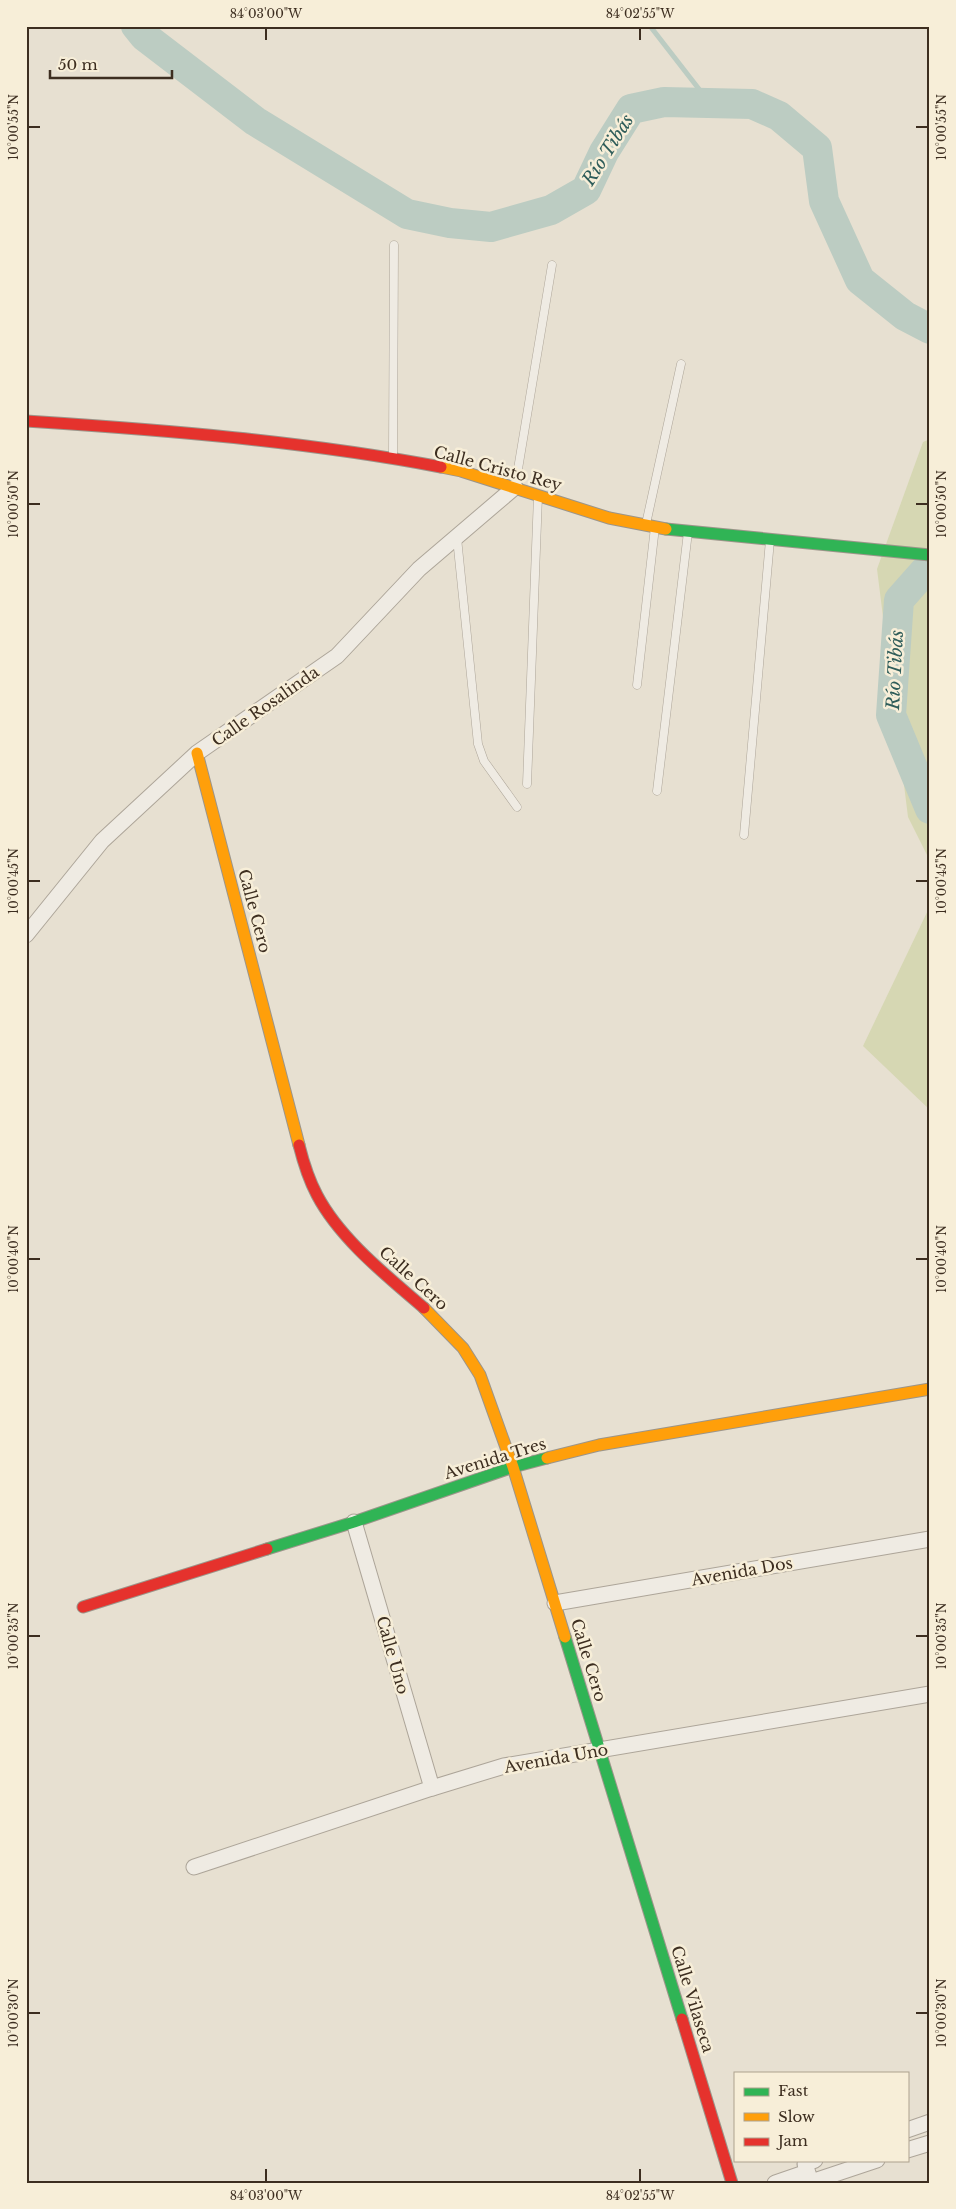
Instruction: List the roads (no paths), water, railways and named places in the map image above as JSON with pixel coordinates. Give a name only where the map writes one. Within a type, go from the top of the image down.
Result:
[{"type":"street","name":"Calle Cristo Rey","points":[[26,421],[176,431],[393,458],[461,471],[609,518],[650,527],[930,555]]},
{"type":"street","name":"Calle Rosalinda","points":[[26,935],[102,841],[197,753],[336,656],[420,569],[514,487]]},
{"type":"street","name":"Calle Cero","points":[[197,753],[300,1148],[317,1195],[346,1236],[374,1264],[436,1319],[463,1348],[480,1374],[513,1467],[623,1825]]},
{"type":"street","name":"Avenida Tres","points":[[83,1607],[354,1522],[513,1467],[599,1445],[930,1389]]},
{"type":"street","name":"Calle Uno","points":[[354,1522],[432,1788]]},
{"type":"street","name":"Avenida Dos","points":[[555,1603],[930,1539]]},
{"type":"street","name":"Avenida Uno","points":[[194,1867],[504,1766],[930,1694]]},
{"type":"street","name":"Calle Vilaseca","points":[[623,1825],[732,2183]]},
{"type":"street","points":[[908,2130],[930,2122]]},
{"type":"street","points":[[908,2150],[930,2143]]},
{"type":"street","points":[[775,2183],[811,2166],[811,2182],[871,2162]]},
{"type":"lane","points":[[393,458],[394,245]]},
{"type":"lane","points":[[514,487],[552,264]]},
{"type":"lane","points":[[636,684],[650,527],[681,364]]},
{"type":"lane","points":[[527,784],[538,494]]},
{"type":"lane","points":[[657,791],[688,532]]},
{"type":"lane","points":[[457,538],[463,579],[478,744],[484,761],[517,807]]},
{"type":"lane","points":[[744,835],[770,540]]},
{"type":"waterway","name":"Río Tibás","points":[[136,26],[144,36],[255,121],[407,214],[450,223],[491,227],[551,210],[586,190],[604,152],[631,109],[664,102],[752,104],[779,116],[817,148],[824,201],[860,280],[905,316],[930,329]]},
{"type":"waterway","points":[[650,26],[709,102]]},
{"type":"waterway","name":"Río Tibás","points":[[930,565],[899,600],[891,715],[930,809]]}]
